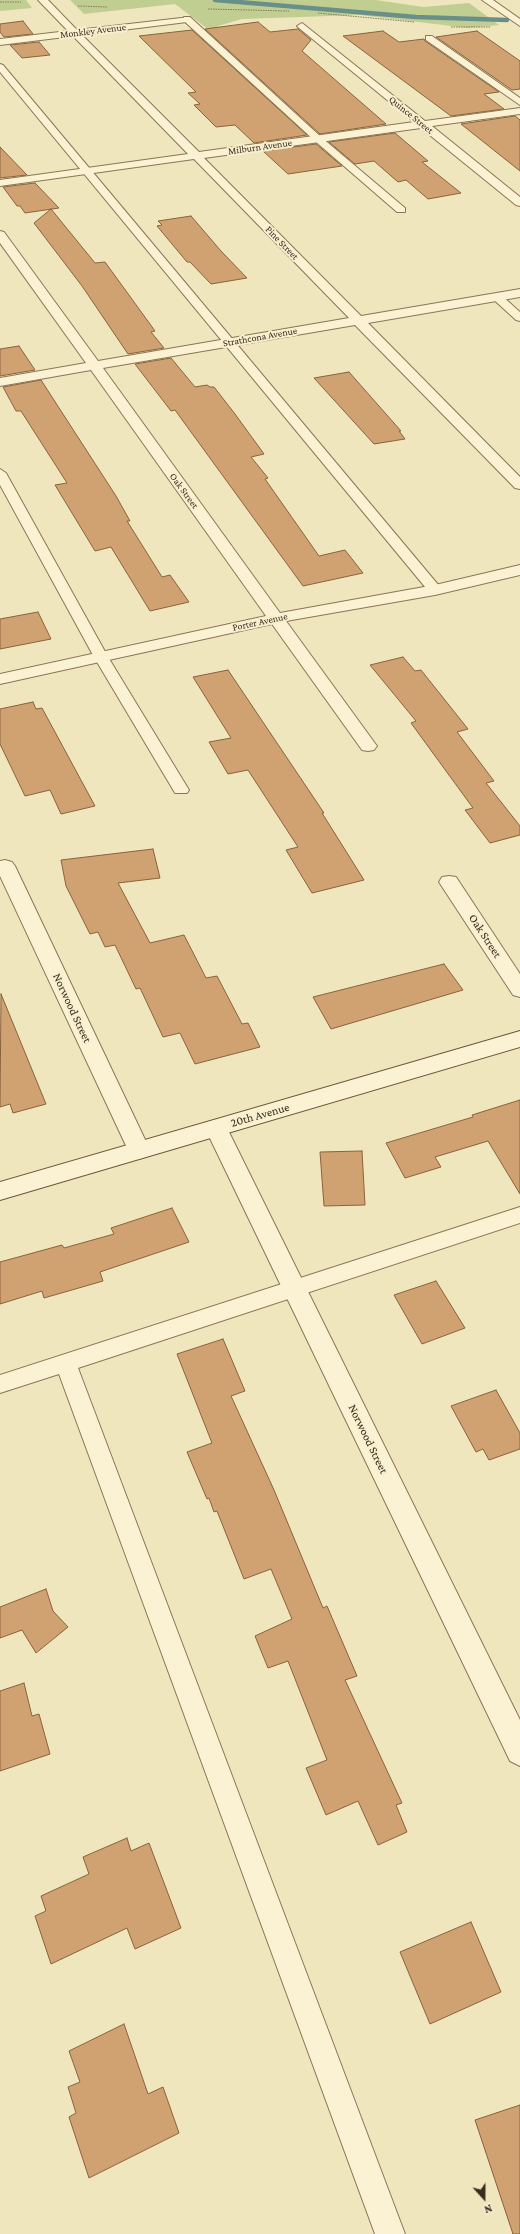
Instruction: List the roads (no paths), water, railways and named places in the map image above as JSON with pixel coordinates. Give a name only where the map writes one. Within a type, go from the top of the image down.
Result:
[{"type":"street","points":[[487,0],[520,23]]},
{"type":"street","name":"Pine Street","points":[[45,2],[520,485]]},
{"type":"street","name":"Monkley Avenue","points":[[0,42],[187,19]]},
{"type":"street","name":"Quince Street","points":[[302,26],[520,203]]},
{"type":"street","name":"Milburn Avenue","points":[[0,183],[520,111]]},
{"type":"street","name":"Oak Street","points":[[0,235],[368,746]]},
{"type":"street","name":"Strathcona Avenue","points":[[0,382],[228,342],[520,294]]},
{"type":"street","name":"Porter Avenue","points":[[0,679],[277,618],[435,590],[520,570]]},
{"type":"street","name":"Norwood Street","points":[[5,866],[139,1150]]},
{"type":"street","name":"Oak Street","points":[[449,882],[520,990]]},
{"type":"street","name":"20th Avenue","points":[[0,1191],[520,1039]]},
{"type":"street","name":"Norwood Street","points":[[216,1128],[520,1750]]},
{"type":"lane","points":[[187,19],[318,139],[401,210]]},
{"type":"lane","points":[[430,38],[520,102]]},
{"type":"lane","points":[[0,68],[435,590]]},
{"type":"lane","points":[[497,297],[520,318]]},
{"type":"lane","points":[[0,473],[101,657],[181,790]]},
{"type":"lane","points":[[0,1384],[520,1215]]},
{"type":"lane","points":[[66,1363],[390,2234]]},
{"type":"waterway","points":[[215,0],[416,17],[507,20]]}]
